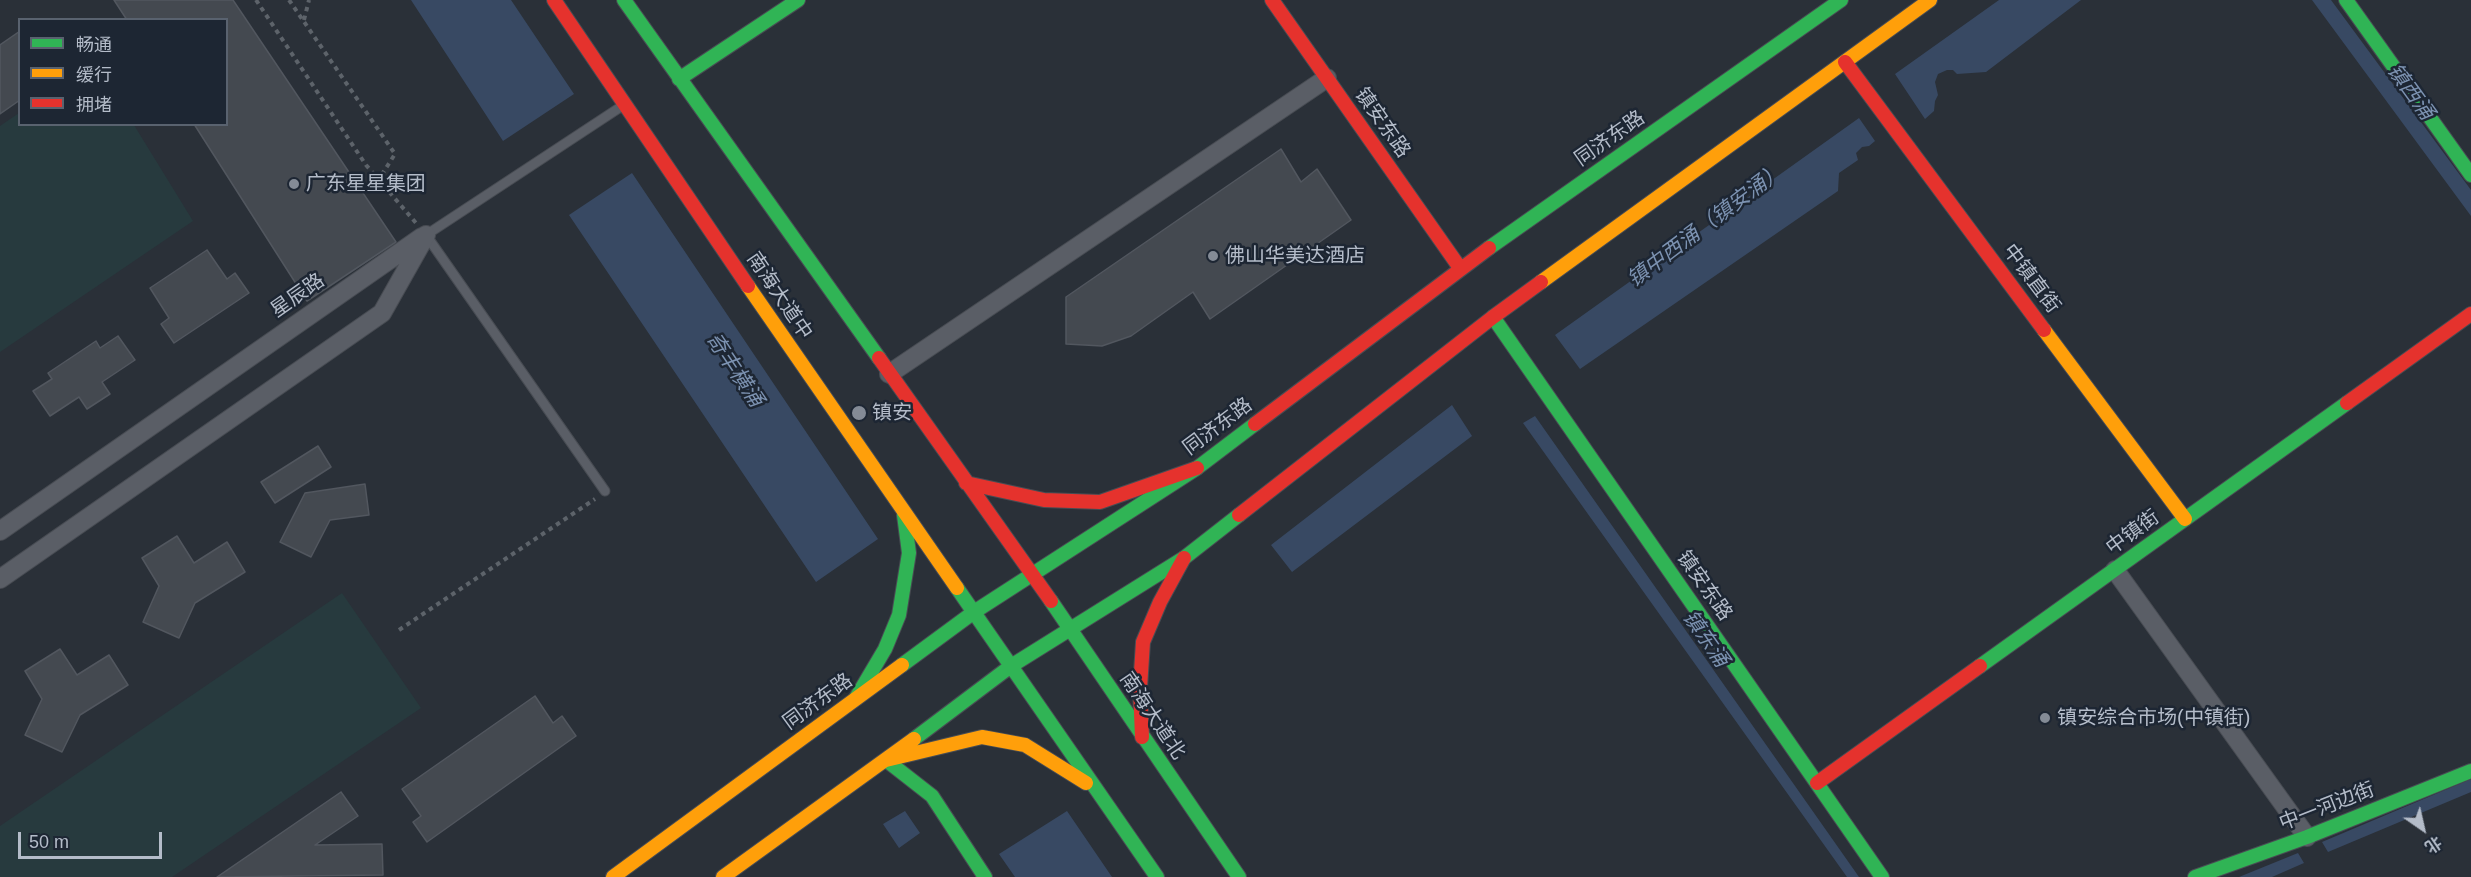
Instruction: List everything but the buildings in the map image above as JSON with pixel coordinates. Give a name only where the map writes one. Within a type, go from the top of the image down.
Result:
[{"type":"main road","name":"南海大道中","points":[[554,0],[754,295],[974,612]]},
{"type":"main road","points":[[624,0],[1033,575]]},
{"type":"main road","points":[[679,79],[798,0]]},
{"type":"main road","name":"镇安东路","points":[[1272,0],[1460,268]]},
{"type":"main road","name":"同济东路","points":[[613,877],[974,612],[1197,468],[1460,268],[1841,0]]},
{"type":"main road","points":[[729,875],[1011,666],[1184,558],[1493,317],[1930,0]]},
{"type":"main road","points":[[2346,0],[2471,175]]},
{"type":"main road","name":"中镇直街","points":[[1845,62],[2185,519]]},
{"type":"main road","name":"中镇街","points":[[1817,783],[2471,314]]},
{"type":"main road","name":"镇安东路","points":[[1493,317],[1882,877]]},
{"type":"main road","points":[[966,483],[1044,500],[1100,502],[1197,468]]},
{"type":"main road","points":[[856,698],[885,649],[899,615],[909,553],[903,511]]},
{"type":"main road","points":[[1142,737],[1140,688],[1143,642],[1160,602],[1184,558]]},
{"type":"main road","name":"南海大道北","points":[[1033,575],[1239,877]]},
{"type":"main road","points":[[974,612],[1157,877]]},
{"type":"main road","points":[[886,760],[982,737],[1024,746],[1096,789]]},
{"type":"main road","points":[[886,760],[932,796],[986,877]]},
{"type":"main road","name":"中一河边街","points":[[2196,877],[2307,837],[2471,771]]},
{"type":"street","points":[[888,374],[1328,78]]},
{"type":"street","points":[[0,579],[382,313],[426,235]]},
{"type":"street","name":"星辰路","points":[[0,531],[426,235]]},
{"type":"street","points":[[2115,570],[2307,837]]},
{"type":"lane","name":"星辰路","points":[[426,235],[626,104]]},
{"type":"lane","points":[[426,235],[605,491]]},
{"type":"path","points":[[256,0],[366,165],[426,235]]},
{"type":"path","points":[[289,0],[395,154],[379,179]]},
{"type":"path","points":[[304,21],[309,0]]},
{"type":"path","points":[[399,630],[605,491]]},
{"type":"green space","points":[[18,114],[18,126],[135,126],[193,221],[0,352],[0,126]]},
{"type":"green space","points":[[342,593],[421,708],[172,877],[0,877],[0,826]]},
{"type":"water","points":[[411,0],[511,0],[574,94],[503,141]]},
{"type":"water","points":[[1999,0],[2081,0],[1986,72],[1957,74],[1953,70],[1947,70],[1938,74],[1935,82],[1938,95],[1934,111],[1925,119],[1895,74]]},
{"type":"water","points":[[2312,0],[2331,0],[2471,190],[2471,216]]},
{"type":"water","points":[[1859,118],[1875,141],[1869,146],[1862,147],[1856,153],[1858,160],[1839,173],[1838,191],[1580,369],[1555,335]]},
{"type":"water","name":"奇丰横涌","points":[[632,173],[878,539],[816,582],[569,215]]},
{"type":"water","points":[[1452,405],[1472,436],[1292,572],[1271,545]]},
{"type":"water","points":[[1535,416],[1859,877],[1847,877],[1523,423]]},
{"type":"water","points":[[2471,779],[2471,792],[2328,852],[2322,842]]},
{"type":"water","points":[[905,811],[920,833],[899,848],[883,824]]},
{"type":"water","points":[[1067,811],[1112,877],[1015,877],[999,854]]},
{"type":"water","points":[[2298,853],[2304,863],[2272,877],[2239,877]]},
{"type":"traffic: fast","points":[[624,0],[879,358]]},
{"type":"traffic: fast","points":[[679,79],[798,0]]},
{"type":"traffic: fast","points":[[1489,248],[1841,0]]},
{"type":"traffic: fast","points":[[2346,0],[2471,175]]},
{"type":"traffic: fast","points":[[1493,317],[1882,877]]},
{"type":"traffic: fast","points":[[1980,666],[2347,403]]},
{"type":"traffic: fast","points":[[902,665],[974,612],[1197,468],[1255,424]]},
{"type":"traffic: fast","points":[[856,698],[885,649],[899,615],[909,553],[904,515]]},
{"type":"traffic: fast","points":[[914,739],[1011,666],[1184,558],[1239,515]]},
{"type":"traffic: fast","points":[[957,588],[1157,877]]},
{"type":"traffic: fast","points":[[1051,601],[1239,877]]},
{"type":"traffic: fast","points":[[886,760],[932,796],[985,877]]},
{"type":"traffic: fast","points":[[2195,877],[2307,837],[2471,771]]},
{"type":"traffic: slow","points":[[1541,282],[1930,0]]},
{"type":"traffic: slow","points":[[748,286],[957,588]]},
{"type":"traffic: slow","points":[[2044,330],[2185,519]]},
{"type":"traffic: slow","points":[[613,877],[902,665]]},
{"type":"traffic: slow","points":[[886,760],[982,737],[1025,745],[1086,783]]},
{"type":"traffic: slow","points":[[723,877],[914,739]]},
{"type":"traffic: jam","points":[[554,0],[748,286]]},
{"type":"traffic: jam","points":[[1272,0],[1460,268]]},
{"type":"traffic: jam","points":[[1845,62],[2044,330]]},
{"type":"traffic: jam","points":[[1255,424],[1489,248]]},
{"type":"traffic: jam","points":[[1239,515],[1541,282]]},
{"type":"traffic: jam","points":[[2347,403],[2471,314]]},
{"type":"traffic: jam","points":[[879,358],[1051,601]]},
{"type":"traffic: jam","points":[[966,483],[1044,500],[1100,502],[1197,468]]},
{"type":"traffic: jam","points":[[1142,737],[1140,688],[1143,642],[1160,602],[1184,558]]},
{"type":"traffic: jam","points":[[1817,783],[1980,666]]},
{"type":"place","name":"广东星星集团","points":[[294,184]]},
{"type":"place","name":"佛山华美达酒店","points":[[1213,256]]},
{"type":"place","name":"镇安","points":[[859,413]]},
{"type":"place","name":"镇安综合市场(中镇街)","points":[[2045,718]]},
{"type":"water label","name":"镇西涌","points":[[2410,92]]},
{"type":"water label","name":"镇中西涌（镇安涌）","points":[[1706,226]]},
{"type":"water label","name":"镇东涌","points":[[1705,639]]}]
